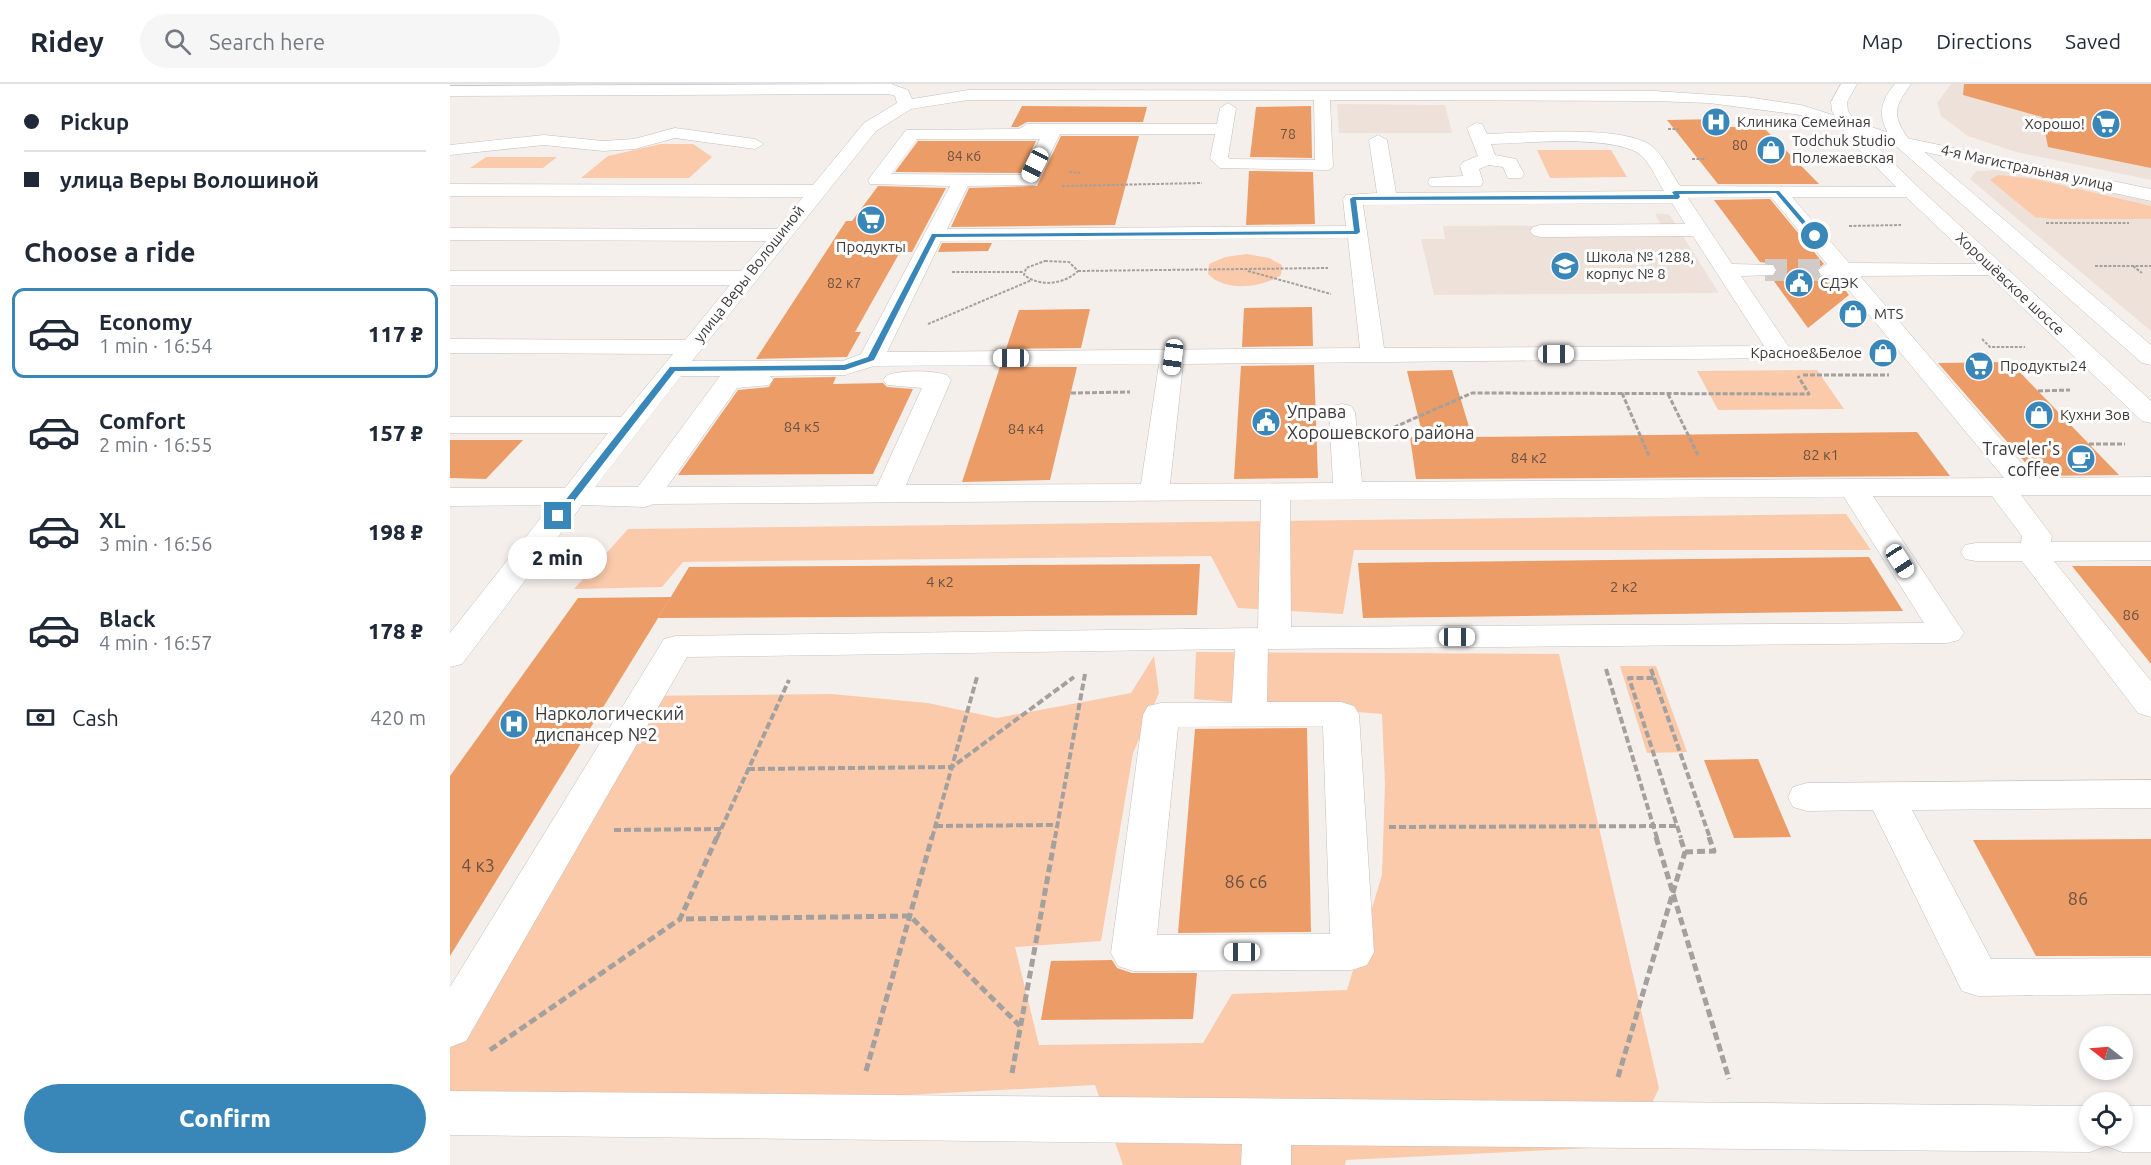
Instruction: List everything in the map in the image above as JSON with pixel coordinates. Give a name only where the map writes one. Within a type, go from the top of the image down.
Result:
[{"type":"street","points":[[1690,98],[1713,84]]},
{"type":"street","points":[[1846,122],[1839,102],[1849,84]]},
{"type":"street","name":"Хорошёвское шоссе","points":[[1903,84],[1890,99],[1887,108],[1891,126],[1902,142],[2151,358]]},
{"type":"street","points":[[463,89],[502,87],[868,88],[891,89],[902,93],[906,105]]},
{"type":"street","points":[[705,106],[720,93],[851,92],[868,88]]},
{"type":"street","name":"улица Веры Волошиной","points":[[450,656],[628,425],[818,188],[869,128],[882,117],[906,105],[968,95],[1464,96],[1648,90],[1690,98],[1775,105],[1846,122],[1902,142]]},
{"type":"street","points":[[1158,122],[1166,95]]},
{"type":"street","points":[[1229,95],[1219,159],[1226,164],[1324,166],[1322,96]]},
{"type":"street","points":[[1464,96],[1465,115],[1488,159]]},
{"type":"street","points":[[675,133],[690,119]]},
{"type":"street","name":"Хорошёвское шоссе","points":[[1846,122],[1870,152],[2151,415]]},
{"type":"street","points":[[869,128],[1051,134],[1028,181],[871,184]]},
{"type":"street","points":[[871,184],[1043,186],[1070,129]]},
{"type":"street","points":[[911,131],[1224,129]]},
{"type":"street","points":[[871,184],[911,131]]},
{"type":"street","points":[[450,150],[544,140],[603,146],[635,144],[675,133],[755,144]]},
{"type":"street","points":[[673,369],[845,368],[871,359],[1781,352],[1647,151],[1630,142],[1604,139],[1480,140]]},
{"type":"street","points":[[1378,140],[1385,190]]},
{"type":"street","points":[[1870,152],[1869,147],[1872,143],[1902,142]]},
{"type":"street","name":"4-я Магистральная улица","points":[[1902,142],[2151,195]]},
{"type":"street","points":[[1373,355],[1353,199],[1385,190],[1474,182],[1469,166],[1488,159],[1510,164],[1515,174]]},
{"type":"street","points":[[450,190],[818,188],[843,185]]},
{"type":"street","points":[[871,359],[959,186]]},
{"type":"street","points":[[1385,190],[1676,195],[1911,191]]},
{"type":"street","points":[[1777,192],[1806,226],[1836,270],[2013,487],[2037,536],[2034,552],[2037,560],[2151,705]]},
{"type":"street","points":[[1540,231],[1700,230]]},
{"type":"street","points":[[934,235],[1357,232]]},
{"type":"street","points":[[450,234],[780,235]]},
{"type":"street","points":[[1836,270],[1994,269]]},
{"type":"street","points":[[1727,270],[1765,270]]},
{"type":"street","points":[[450,278],[745,278]]},
{"type":"street","points":[[450,346],[691,347]]},
{"type":"street","points":[[1154,494],[1173,357]]},
{"type":"street","points":[[651,490],[729,381],[938,380],[890,488]]},
{"type":"street","points":[[1342,412],[1348,492]]},
{"type":"street","points":[[450,425],[628,425]]},
{"type":"street","points":[[450,497],[571,498],[651,490],[890,488],[1154,494],[2151,486]]},
{"type":"street","points":[[450,1027],[676,647],[1263,638],[1947,633],[1853,488]]},
{"type":"street","points":[[1249,715],[1263,638],[1276,493]]},
{"type":"street","points":[[1976,552],[2151,551]]},
{"type":"street","points":[[1341,714],[1347,828],[1352,952],[1132,953],[1161,715],[1341,714]]},
{"type":"street","points":[[1807,797],[2151,794]]},
{"type":"street","points":[[1885,796],[1978,978],[2151,976]]},
{"type":"street","points":[[450,1113],[854,1117],[1266,1143],[2079,1129]]},
{"type":"street","points":[[2133,1129],[2151,1130]]},
{"type":"path","points":[[2045,223],[2139,223]]},
{"type":"path","points":[[1806,226],[1908,225]]},
{"type":"path","points":[[915,273],[1024,272],[1038,263],[1054,261],[1074,265],[1078,271]]},
{"type":"path","points":[[1244,269],[1267,262]]},
{"type":"path","points":[[2085,266],[2151,266]]},
{"type":"path","points":[[2133,266],[2142,273]]},
{"type":"path","points":[[1024,272],[1026,278],[1032,280],[1056,282],[1071,278],[1078,271],[1362,268]]},
{"type":"path","points":[[1244,269],[1366,304]]},
{"type":"path","points":[[889,324],[928,324],[1032,280]]},
{"type":"path","points":[[1982,339],[1990,347],[2025,347]]},
{"type":"path","points":[[1345,449],[1472,393],[1809,394],[1797,375]]},
{"type":"path","points":[[2038,391],[2070,390]]},
{"type":"path","points":[[1071,393],[1168,392]]},
{"type":"path","points":[[1622,393],[1664,490]]},
{"type":"path","points":[[1668,394],[1715,489]]},
{"type":"path","points":[[2089,444],[2125,444]]},
{"type":"path","points":[[1640,636],[1714,851],[1685,852]]},
{"type":"path","points":[[1596,637],[1733,1089]]},
{"type":"path","points":[[854,1117],[987,642]]},
{"type":"path","points":[[491,1050],[680,919],[805,645]]},
{"type":"path","points":[[748,769],[952,767],[1086,668],[1010,1083]]},
{"type":"path","points":[[1616,1085],[1685,852],[1629,678],[1654,678]]},
{"type":"path","points":[[936,826],[1057,825]]},
{"type":"path","points":[[1347,828],[1676,826]]},
{"type":"path","points":[[620,830],[721,828]]},
{"type":"path","points":[[680,919],[910,916],[1020,1026]]},
{"type":"shaded area","points":[[1951,84],[2151,84],[2151,180],[2016,152],[1968,136],[1941,116],[1937,103]]},
{"type":"shaded area","points":[[1337,104],[1445,105],[1452,133],[1339,133]]},
{"type":"shaded area","points":[[661,144],[693,144],[712,157],[689,178],[581,178],[608,156]]},
{"type":"shaded area","points":[[1537,150],[1611,150],[1627,177],[1550,178]]},
{"type":"shaded area","points":[[486,157],[557,157],[543,168],[470,168]]},
{"type":"shaded area","points":[[2001,170],[2151,201],[2151,331],[1970,179],[1976,171]]},
{"type":"shaded area","points":[[1998,175],[2035,179],[2151,206],[2151,219],[2035,217],[1990,180]]},
{"type":"shaded area","name":"Школа № 1288, корпус № 8","points":[[1655,214],[1669,214],[1719,293],[1434,295],[1421,239],[1445,239],[1443,226],[1661,225]]},
{"type":"shaded area","points":[[1247,254],[1269,258],[1282,265],[1281,275],[1264,283],[1233,286],[1215,280],[1208,274],[1209,264],[1225,257]]},
{"type":"shaded area","points":[[1817,370],[1844,409],[1718,410],[1697,371]]},
{"type":"shaded area","points":[[1846,514],[1871,550],[1354,550],[1343,614],[1238,608],[1211,556],[683,562],[662,587],[574,589],[628,529]]},
{"type":"shaded area","points":[[1196,652],[1559,654],[1659,1088],[1632,1146],[1346,1160],[1345,1165],[1123,1165],[1095,1085],[906,1095],[450,1133],[450,1005],[630,696],[831,694],[928,703],[997,718],[1131,693],[1154,656],[1159,693],[1133,753],[1101,941],[1015,947],[1039,1045],[1203,1043],[1232,994],[1347,990],[1382,875],[1385,784],[1382,714],[1194,699]]},
{"type":"shaded area","points":[[1620,666],[1656,666],[1687,752],[1647,753]]},
{"type":"building","name":"Хорошо!","points":[[1964,84],[2151,84],[2151,168],[2048,147],[2042,117],[1963,95]]},
{"type":"building","points":[[1022,106],[1147,107],[1143,122],[1027,122],[1018,127],[1011,127]]},
{"type":"building","points":[[1311,106],[1312,158],[1250,157],[1256,107]]},
{"type":"building","points":[[1720,119],[1727,127],[1763,127],[1819,184],[1718,184],[1667,120]]},
{"type":"building","points":[[1061,136],[1139,136],[1115,225],[951,227],[969,188],[1037,186]]},
{"type":"building","points":[[918,141],[1036,141],[1021,173],[895,172]]},
{"type":"building","points":[[1249,171],[1313,172],[1315,224],[1246,225]]},
{"type":"building","points":[[878,186],[946,188],[912,252],[900,252],[855,332],[861,332],[847,357],[756,359],[846,221],[852,221]]},
{"type":"building","points":[[1770,199],[1824,264],[1816,270],[1819,276],[1836,278],[1849,295],[1808,328],[1771,277],[1778,271],[1775,264],[1760,262],[1714,200]]},
{"type":"building","points":[[942,243],[992,243],[988,251],[938,252]]},
{"type":"building","points":[[1312,307],[1313,346],[1242,347],[1244,308]]},
{"type":"building","points":[[1090,309],[1081,348],[1006,349],[1019,310]]},
{"type":"building","points":[[2010,362],[2119,475],[2037,476],[1938,363]]},
{"type":"building","points":[[1314,365],[1318,478],[1234,479],[1241,366]]},
{"type":"building","points":[[1000,367],[1077,367],[1050,480],[962,482]]},
{"type":"building","points":[[1452,370],[1472,437],[1917,432],[1950,476],[1416,479],[1410,437],[1423,437],[1407,371]]},
{"type":"building","points":[[836,377],[833,384],[883,383],[887,387],[913,389],[873,474],[678,475],[738,390],[769,387],[774,378]]},
{"type":"building","points":[[450,440],[523,440],[486,479],[450,478]]},
{"type":"building","points":[[1869,557],[1903,611],[1363,618],[1358,563]]},
{"type":"building","points":[[1200,564],[1197,615],[658,618],[689,567]]},
{"type":"building","points":[[2072,566],[2151,566],[2151,664]]},
{"type":"building","points":[[671,597],[450,956],[450,776],[578,598]]},
{"type":"building","points":[[1307,728],[1311,932],[1178,933],[1195,729]]},
{"type":"building","points":[[1758,759],[1791,837],[1734,838],[1704,760]]},
{"type":"building","points":[[2151,839],[2151,956],[2036,956],[1973,840]]},
{"type":"building","points":[[1112,960],[1117,968],[1132,973],[1197,973],[1193,1019],[1041,1020],[1051,961]]},
{"type":"tunnel","points":[[1765,270],[1829,270]]},
{"type":"place","name":"Клиника Семейная","points":[[1716,122]]},
{"type":"place","name":"Хорошо!","points":[[2106,124]]},
{"type":"place","name":"Todchuk Studio Полежаевская","points":[[1771,150]]},
{"type":"place","name":"Продукты","points":[[871,220]]},
{"type":"place","name":"Школа № 1288, корпус № 8","points":[[1565,266]]},
{"type":"place","name":"СДЭК","points":[[1799,283]]},
{"type":"place","name":"MTS","points":[[1853,314]]},
{"type":"place","name":"Красное&Белое","points":[[1883,353]]},
{"type":"place","name":"Продукты24","points":[[1979,366]]},
{"type":"place","name":"Кухни Зов","points":[[2039,415]]},
{"type":"place","name":"Управа Хорошевского района","points":[[1266,422]]},
{"type":"place","name":"Traveler's coffee","points":[[2081,459]]},
{"type":"place","name":"Наркологический диспансер №2","points":[[514,724]]},
{"type":"route","points":[[558,516],[673,369],[845,368],[871,359],[934,235],[1357,232],[1353,199],[1678,197],[1675,192],[1777,192],[1815,236]]}]
